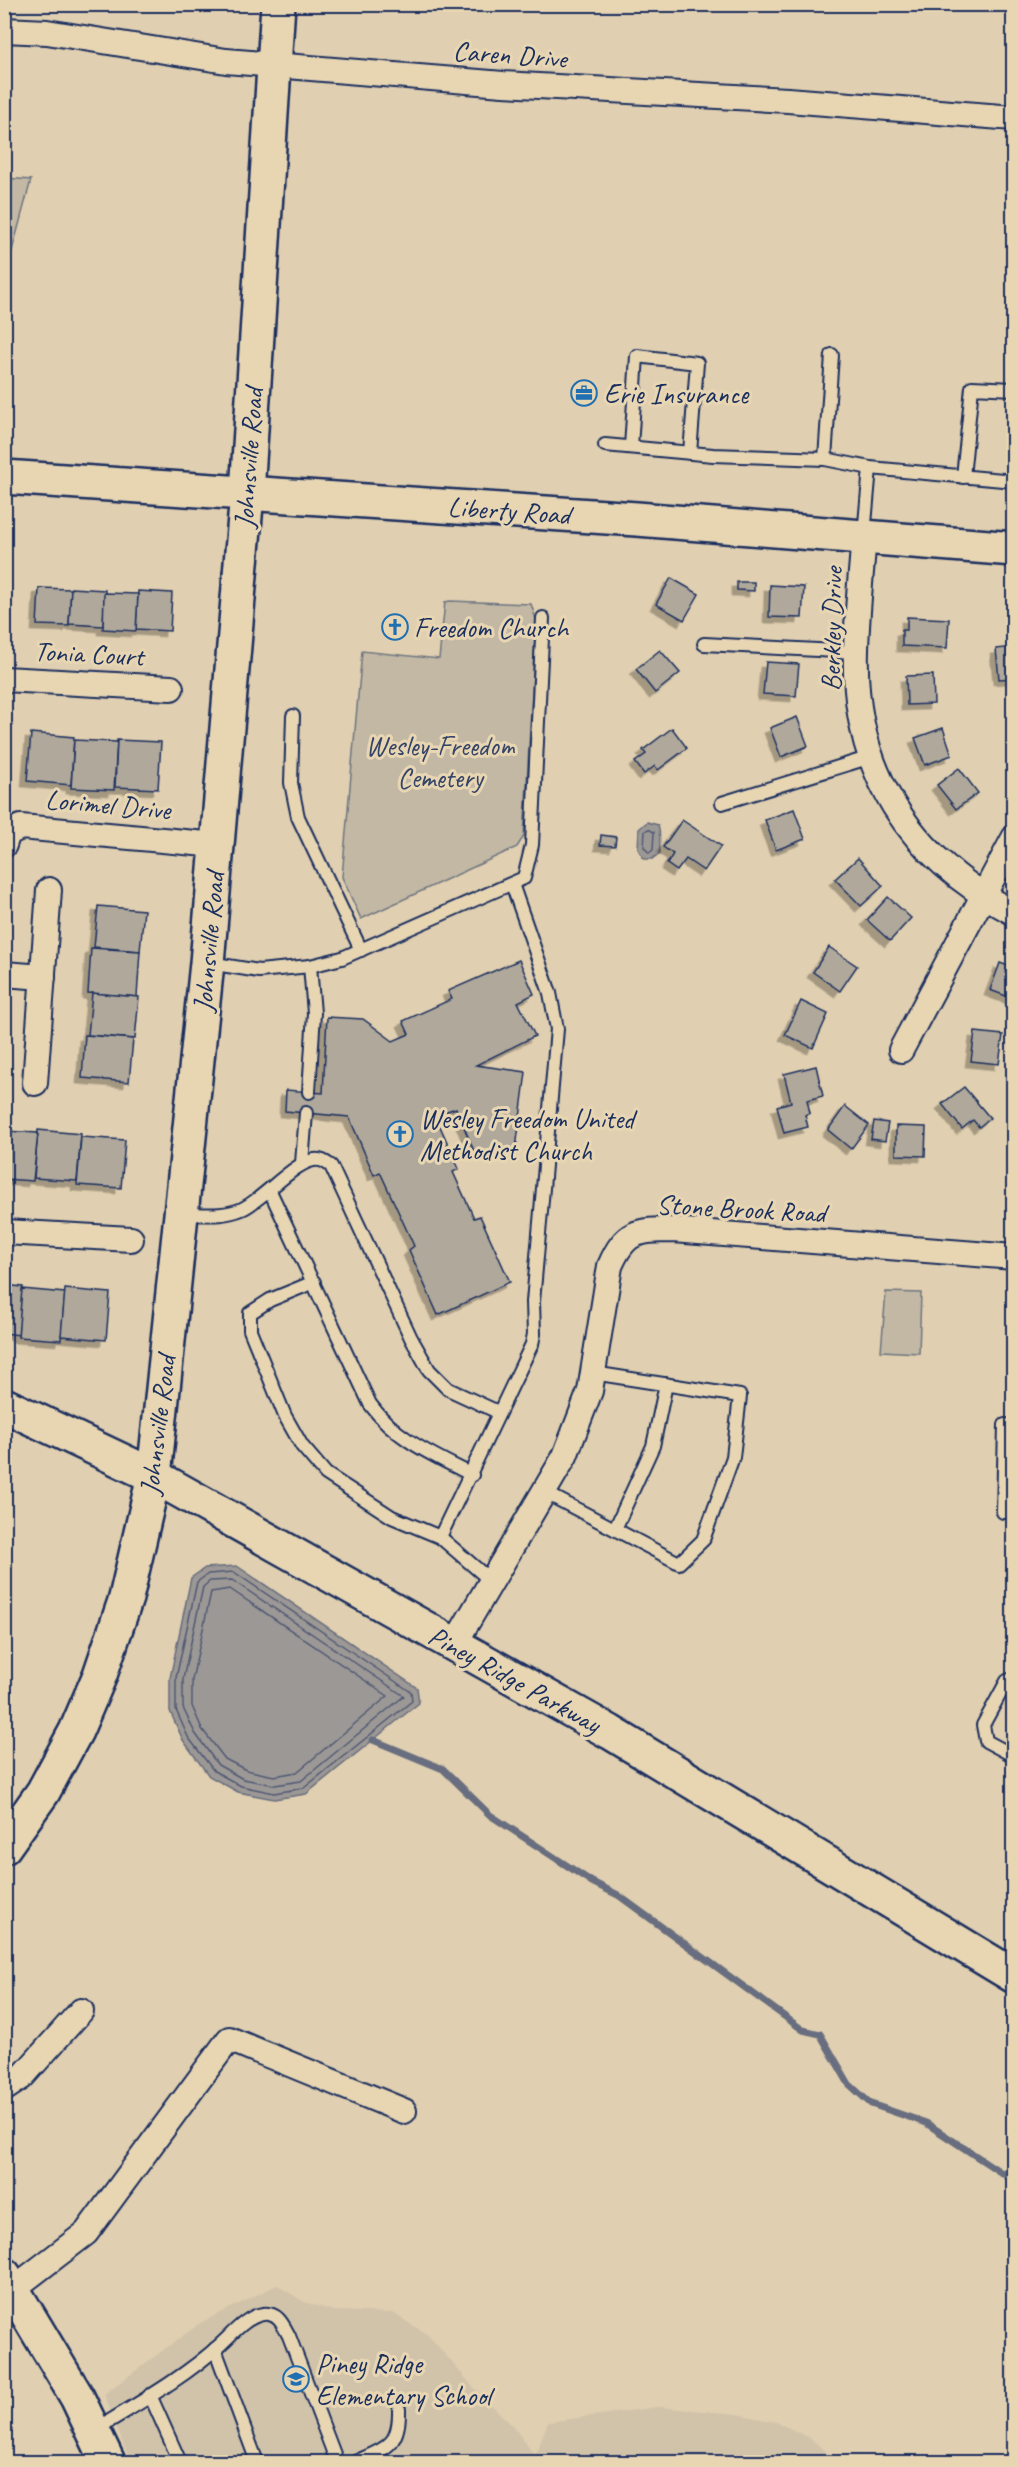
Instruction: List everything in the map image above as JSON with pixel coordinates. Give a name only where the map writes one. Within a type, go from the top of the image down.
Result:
[{"type":"street","name":"Johnsville Road","points":[[4,1847],[43,1792],[76,1731],[100,1675],[126,1599],[154,1476],[207,963],[247,493],[272,64],[278,4]]},
{"type":"street","name":"Caren Drive","points":[[4,30],[47,32],[226,61],[503,84],[766,99],[1014,118]]},
{"type":"street","name":"Liberty Road","points":[[4,477],[864,536],[1014,549]]},
{"type":"street","name":"Berkley Drive","points":[[864,536],[856,652],[860,705],[871,757],[882,787],[919,843],[961,882],[1014,913]]},
{"type":"street","name":"Tonia Court","points":[[4,679],[171,688]]},
{"type":"street","name":"Lorimel Drive","points":[[6,835],[21,827],[217,844]]},
{"type":"street","points":[[901,1050],[1014,838]]},
{"type":"street","points":[[35,1083],[49,890]]},
{"type":"street","points":[[4,974],[43,977]]},
{"type":"street","name":"Stone Brook Road","points":[[454,1645],[565,1456],[590,1390],[610,1266],[618,1247],[632,1234],[647,1230],[673,1230],[1014,1257]]},
{"type":"street","points":[[4,1232],[131,1239]]},
{"type":"street","name":"Piney Ridge Parkway","points":[[4,1405],[154,1476],[610,1732],[1014,1976]]},
{"type":"street","points":[[4,2089],[22,2077],[81,2011]]},
{"type":"street","points":[[108,2463],[94,2431],[9,2282],[86,2233],[229,2039],[404,2111]]},
{"type":"lane","points":[[825,459],[832,355]]},
{"type":"lane","points":[[631,447],[637,356],[697,363],[690,453]]},
{"type":"lane","points":[[963,477],[972,387],[1014,389]]},
{"type":"lane","points":[[605,445],[690,453],[825,459],[870,468],[1014,481]]},
{"type":"lane","points":[[864,536],[870,468]]},
{"type":"lane","points":[[207,963],[259,971],[310,966],[361,950],[524,878],[532,845],[543,618]]},
{"type":"lane","points":[[704,644],[856,652]]},
{"type":"lane","points":[[293,716],[291,783],[298,817],[361,950]]},
{"type":"lane","points":[[722,803],[871,757]]},
{"type":"lane","points":[[440,1537],[472,1475],[498,1412],[532,1344],[534,1334],[533,1302],[557,1029],[550,993],[512,884]]},
{"type":"lane","points":[[309,1092],[314,1013],[310,966]]},
{"type":"lane","points":[[302,1163],[306,1113]]},
{"type":"lane","points":[[181,1214],[226,1215],[245,1208],[270,1191],[302,1163],[319,1159],[331,1166],[414,1344],[429,1370],[447,1389],[498,1412]]},
{"type":"lane","points":[[270,1191],[370,1404],[384,1423],[409,1443],[472,1475]]},
{"type":"lane","points":[[314,1282],[270,1300],[250,1312],[250,1330],[285,1416],[302,1446],[326,1474],[392,1517],[440,1537],[491,1581]]},
{"type":"lane","points":[[544,1492],[679,1563],[703,1540],[733,1457],[740,1396],[593,1373]]},
{"type":"lane","points":[[615,1529],[653,1446],[666,1384]]},
{"type":"lane","points":[[1014,1426],[1005,1425],[1003,1512],[1014,1512]]},
{"type":"lane","points":[[1014,1678],[1007,1681],[983,1725],[986,1741],[1014,1756]]},
{"type":"lane","points":[[94,2431],[215,2349],[255,2316],[270,2315],[280,2320],[337,2463]]},
{"type":"lane","points":[[215,2349],[256,2463]]},
{"type":"lane","points":[[150,2395],[180,2463]]},
{"type":"lane","points":[[355,2463],[392,2442],[400,2431],[399,2409]]},
{"type":"shaded area","name":"Piney Ridge Elementary School","points":[[277,2285],[304,2302],[334,2311],[393,2313],[428,2335],[473,2387],[513,2426],[535,2456],[548,2422],[658,2407],[737,2414],[776,2422],[808,2437],[827,2452],[820,2462],[130,2462],[104,2394],[200,2323]]},
{"type":"green space","points":[[4,178],[31,180],[5,277]]},
{"type":"green space","name":"Wesley-Freedom Cemetery","points":[[445,602],[531,604],[536,619],[524,836],[517,847],[361,919],[342,877],[362,651],[439,659]]},
{"type":"green space","points":[[886,1292],[921,1293],[919,1353],[881,1351]]},
{"type":"water","points":[[647,822],[658,825],[659,831],[660,853],[652,859],[644,859],[638,849],[639,829]]},
{"type":"water","points":[[237,1566],[417,1688],[419,1703],[306,1794],[274,1799],[238,1792],[209,1776],[183,1740],[170,1711],[170,1678],[191,1578],[205,1568]]},
{"type":"building","points":[[671,578],[699,594],[684,620],[656,604]]},
{"type":"building","points":[[737,582],[754,582],[754,591],[737,590]]},
{"type":"building","points":[[770,585],[804,587],[802,618],[769,617]]},
{"type":"building","points":[[39,588],[71,589],[69,626],[37,625]]},
{"type":"building","points":[[71,588],[105,590],[103,626],[69,624]]},
{"type":"building","points":[[138,591],[172,593],[170,631],[136,629]]},
{"type":"building","points":[[104,593],[138,594],[136,631],[103,629]]},
{"type":"building","points":[[907,617],[949,619],[947,648],[902,646],[902,630],[907,630]]},
{"type":"building","points":[[1014,647],[1014,678],[999,679],[996,649]]},
{"type":"building","points":[[660,650],[680,673],[655,693],[636,669]]},
{"type":"building","points":[[766,662],[799,664],[796,696],[763,694]]},
{"type":"building","points":[[933,675],[934,704],[907,705],[906,676]]},
{"type":"building","points":[[797,717],[808,746],[781,757],[770,728]]},
{"type":"building","points":[[672,728],[687,748],[658,770],[655,766],[644,774],[635,762],[646,754],[643,750]]},
{"type":"building","points":[[943,728],[952,755],[925,765],[915,738]]},
{"type":"building","points":[[31,733],[74,737],[71,785],[27,781]]},
{"type":"building","points":[[74,740],[117,742],[114,790],[71,788]]},
{"type":"building","points":[[117,740],[161,742],[158,789],[115,787]]},
{"type":"building","points":[[959,768],[978,793],[956,809],[937,785]]},
{"type":"building","points":[[794,809],[805,839],[776,850],[765,820]]},
{"type":"building","points":[[682,820],[721,846],[704,871],[686,859],[677,871],[667,864],[673,854],[663,847]]},
{"type":"building","points":[[601,835],[616,837],[615,846],[600,845]]},
{"type":"building","points":[[858,858],[883,886],[861,906],[835,879]]},
{"type":"building","points":[[888,897],[911,918],[890,941],[867,920]]},
{"type":"building","points":[[98,906],[144,910],[140,951],[94,947]]},
{"type":"building","points":[[829,947],[857,966],[840,991],[813,972]]},
{"type":"building","points":[[91,948],[140,951],[137,997],[88,993]]},
{"type":"building","name":"Wesley Freedom United Methodist Church","points":[[519,960],[534,994],[518,1002],[535,1036],[476,1065],[526,1072],[515,1156],[474,1151],[456,1108],[435,1115],[459,1169],[453,1172],[474,1218],[480,1216],[510,1282],[438,1315],[409,1250],[414,1246],[380,1172],[374,1175],[349,1117],[285,1111],[286,1090],[323,1093],[327,1017],[363,1019],[393,1041],[409,1034],[403,1021],[452,999],[448,991]]},
{"type":"building","points":[[1000,963],[1014,968],[1014,999],[990,990]]},
{"type":"building","points":[[92,993],[139,997],[135,1039],[88,1035]]},
{"type":"building","points":[[801,1001],[828,1014],[813,1048],[785,1035]]},
{"type":"building","points":[[975,1032],[1003,1035],[999,1064],[971,1061]]},
{"type":"building","points":[[85,1035],[133,1039],[129,1082],[82,1078]]},
{"type":"building","points":[[816,1066],[823,1096],[807,1100],[810,1113],[805,1115],[808,1127],[784,1133],[777,1106],[791,1102],[784,1074]]},
{"type":"building","points":[[964,1087],[990,1118],[979,1127],[973,1120],[962,1129],[942,1104]]},
{"type":"building","points":[[845,1106],[869,1125],[851,1149],[828,1130]]},
{"type":"building","points":[[874,1121],[888,1123],[885,1141],[871,1139]]},
{"type":"building","points":[[896,1126],[926,1127],[925,1156],[896,1155]]},
{"type":"building","points":[[38,1130],[81,1134],[77,1181],[34,1178]]},
{"type":"building","points":[[4,1131],[38,1133],[33,1181],[4,1179]]},
{"type":"building","points":[[81,1137],[125,1140],[121,1188],[77,1185]]},
{"type":"building","points":[[4,1285],[23,1287],[19,1335],[4,1333]]},
{"type":"building","points":[[22,1289],[65,1293],[61,1340],[18,1337]]},
{"type":"building","points":[[65,1289],[110,1293],[106,1340],[61,1336]]},
{"type":"waterway","points":[[373,1740],[443,1769],[490,1815],[592,1882],[618,1895],[803,2030],[820,2034],[849,2084],[871,2104],[926,2123],[1014,2181]]},
{"type":"place","name":"Erie Insurance","points":[[584,393]]},
{"type":"place","name":"Freedom Church","points":[[395,627]]},
{"type":"place","name":"Wesley Freedom United Methodist Church","points":[[400,1134]]},
{"type":"place","name":"Piney Ridge Elementary School","points":[[296,2379]]}]
